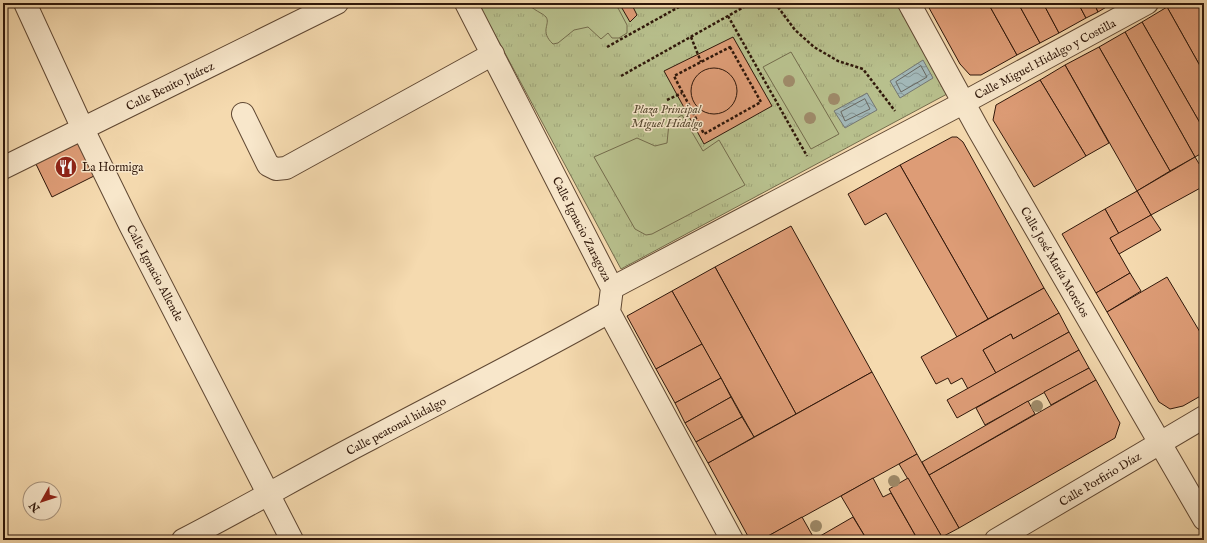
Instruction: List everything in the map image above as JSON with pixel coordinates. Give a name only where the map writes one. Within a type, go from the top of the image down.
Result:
[{"type":"street","name":"Calle Ignacio Allende","points":[[25,3],[130,225],[292,540]]},
{"type":"street","name":"Calle Benito Juárez","points":[[3,168],[186,79],[337,3]]},
{"type":"street","name":"Calle Ignacio Zaragoza","points":[[466,3],[612,288],[609,312]]},
{"type":"street","name":"Calle José María Morelos","points":[[909,3],[963,103],[1204,519]]},
{"type":"street","name":"Calle Miguel Hidalgo y Costilla","points":[[612,288],[963,103],[1147,3]]},
{"type":"street","points":[[243,114],[268,165],[276,170],[286,168],[493,54]]},
{"type":"street","points":[[609,312],[732,540]]},
{"type":"street","name":"Calle peatonal hidalgo","points":[[183,540],[270,495],[370,439],[530,357],[609,312]]},
{"type":"street","name":"Calle Porfirio Díaz","points":[[996,540],[1204,417]]},
{"type":"path","points":[[607,47],[686,3]]},
{"type":"path","points":[[621,76],[751,3]]},
{"type":"path","points":[[775,3],[795,30],[814,47],[838,61],[864,69],[896,112]]},
{"type":"path","points":[[728,16],[808,159]]},
{"type":"path","points":[[691,37],[701,62]]},
{"type":"path","points":[[730,47],[761,102],[704,134],[682,93],[674,76],[730,47]]},
{"type":"path","points":[[667,100],[682,93]]},
{"type":"path","points":[[889,115],[902,108]]},
{"type":"green space","name":"Plaza Principal Miguel Hidalgo","points":[[478,3],[898,3],[947,94],[621,269]]},
{"type":"green space","points":[[528,3],[610,3],[618,8],[627,25],[627,33],[619,38],[612,38],[608,33],[601,39],[588,27],[574,30],[558,43],[553,44],[546,32],[546,17],[532,8]]},
{"type":"green space","points":[[791,52],[839,134],[811,149],[763,67]]},
{"type":"green space","points":[[682,115],[703,151],[719,140],[745,185],[652,234],[646,235],[635,229],[594,157],[637,138],[655,146],[667,143],[669,123]]},
{"type":"water","points":[[923,60],[933,78],[900,98],[890,81]]},
{"type":"water","points":[[867,93],[877,110],[845,128],[834,111]]},
{"type":"building","points":[[619,3],[631,3],[637,15],[630,22]]},
{"type":"building","points":[[933,3],[988,3],[1017,55],[981,75],[970,75],[960,64],[928,6]]},
{"type":"building","points":[[988,3],[1018,3],[1040,43],[1017,55]]},
{"type":"building","points":[[1018,3],[1043,3],[1059,33],[1040,43]]},
{"type":"building","points":[[1043,3],[1078,3],[1086,18],[1059,33]]},
{"type":"building","points":[[1078,3],[1094,3],[1098,12],[1086,18]]},
{"type":"building","points":[[1094,3],[1113,3],[1098,12]]},
{"type":"building","points":[[1175,3],[1204,3],[1204,73],[1167,7]]},
{"type":"building","points":[[1167,7],[1204,73],[1204,130],[1142,22]]},
{"type":"building","points":[[1142,22],[1204,130],[1204,152],[1195,157],[1125,32]]},
{"type":"building","points":[[1125,32],[1195,157],[1170,171],[1099,47]]},
{"type":"building","points":[[733,37],[772,106],[704,144],[664,71]]},
{"type":"building","points":[[1099,47],[1170,171],[1137,191],[1065,65]]},
{"type":"building","points":[[1065,65],[1109,143],[1086,156],[1040,80]]},
{"type":"building","points":[[719,68],[723,69],[733,78],[736,82],[736,100],[727,110],[719,114],[709,114],[701,110],[692,100],[691,86],[695,78],[705,69]]},
{"type":"building","points":[[1040,80],[1086,156],[1034,187],[993,120],[996,105]]},
{"type":"building","name":"La Hormiga","points":[[81,137],[98,174],[52,197],[34,160]]},
{"type":"building","points":[[952,137],[957,137],[963,142],[1044,288],[988,319],[900,165]]},
{"type":"building","points":[[1195,157],[1204,172],[1204,186],[1151,215],[1137,191]]},
{"type":"building","points":[[900,165],[988,319],[957,337],[886,213],[865,225],[848,194]]},
{"type":"building","points":[[1137,191],[1151,215],[1119,234],[1105,209]]},
{"type":"building","points":[[1105,209],[1119,234],[1110,238],[1130,273],[1096,293],[1062,234]]},
{"type":"building","points":[[1151,215],[1161,230],[1119,254],[1110,238]]},
{"type":"building","points":[[791,226],[872,372],[796,414],[715,267]]},
{"type":"building","points":[[715,267],[796,414],[754,437],[672,291]]},
{"type":"building","points":[[1130,273],[1141,291],[1107,312],[1096,293]]},
{"type":"building","points":[[1167,277],[1204,337],[1204,394],[1183,406],[1170,409],[1159,402],[1107,312]]},
{"type":"building","points":[[1044,288],[1059,313],[1013,339],[1011,334],[983,350],[996,373],[968,389],[962,378],[951,384],[948,378],[936,384],[921,357]]},
{"type":"building","points":[[672,291],[702,344],[656,369],[627,316]]},
{"type":"building","points":[[1059,313],[1069,332],[996,373],[983,350],[1011,334],[1013,339]]},
{"type":"building","points":[[1069,332],[1079,350],[957,418],[947,400]]},
{"type":"building","points":[[702,344],[721,378],[675,403],[656,369]]},
{"type":"building","points":[[1079,350],[1089,368],[985,425],[976,408]]},
{"type":"building","points":[[1089,368],[1096,380],[1051,405],[1044,392]]},
{"type":"building","points":[[872,372],[917,454],[761,540],[750,540],[708,463]]},
{"type":"building","points":[[721,378],[731,397],[685,423],[675,403]]},
{"type":"building","points":[[1096,380],[1120,423],[1115,438],[959,528],[929,475]]},
{"type":"building","points":[[731,397],[742,417],[696,442],[685,423]]},
{"type":"building","points":[[1028,401],[1035,414],[929,475],[922,462]]},
{"type":"building","points":[[742,417],[754,437],[708,463],[696,442]]},
{"type":"building","points":[[917,454],[959,528],[942,537],[899,464]]},
{"type":"building","points":[[873,478],[883,497],[891,493],[918,540],[867,540],[841,496]]},
{"type":"building","points":[[908,478],[942,537],[938,540],[918,540],[889,489]]},
{"type":"building","points":[[802,517],[815,540],[761,540]]},
{"type":"building","points":[[853,517],[867,540],[815,540],[815,539]]},
{"type":"place","name":"La Hormiga","points":[[66,167]]}]
